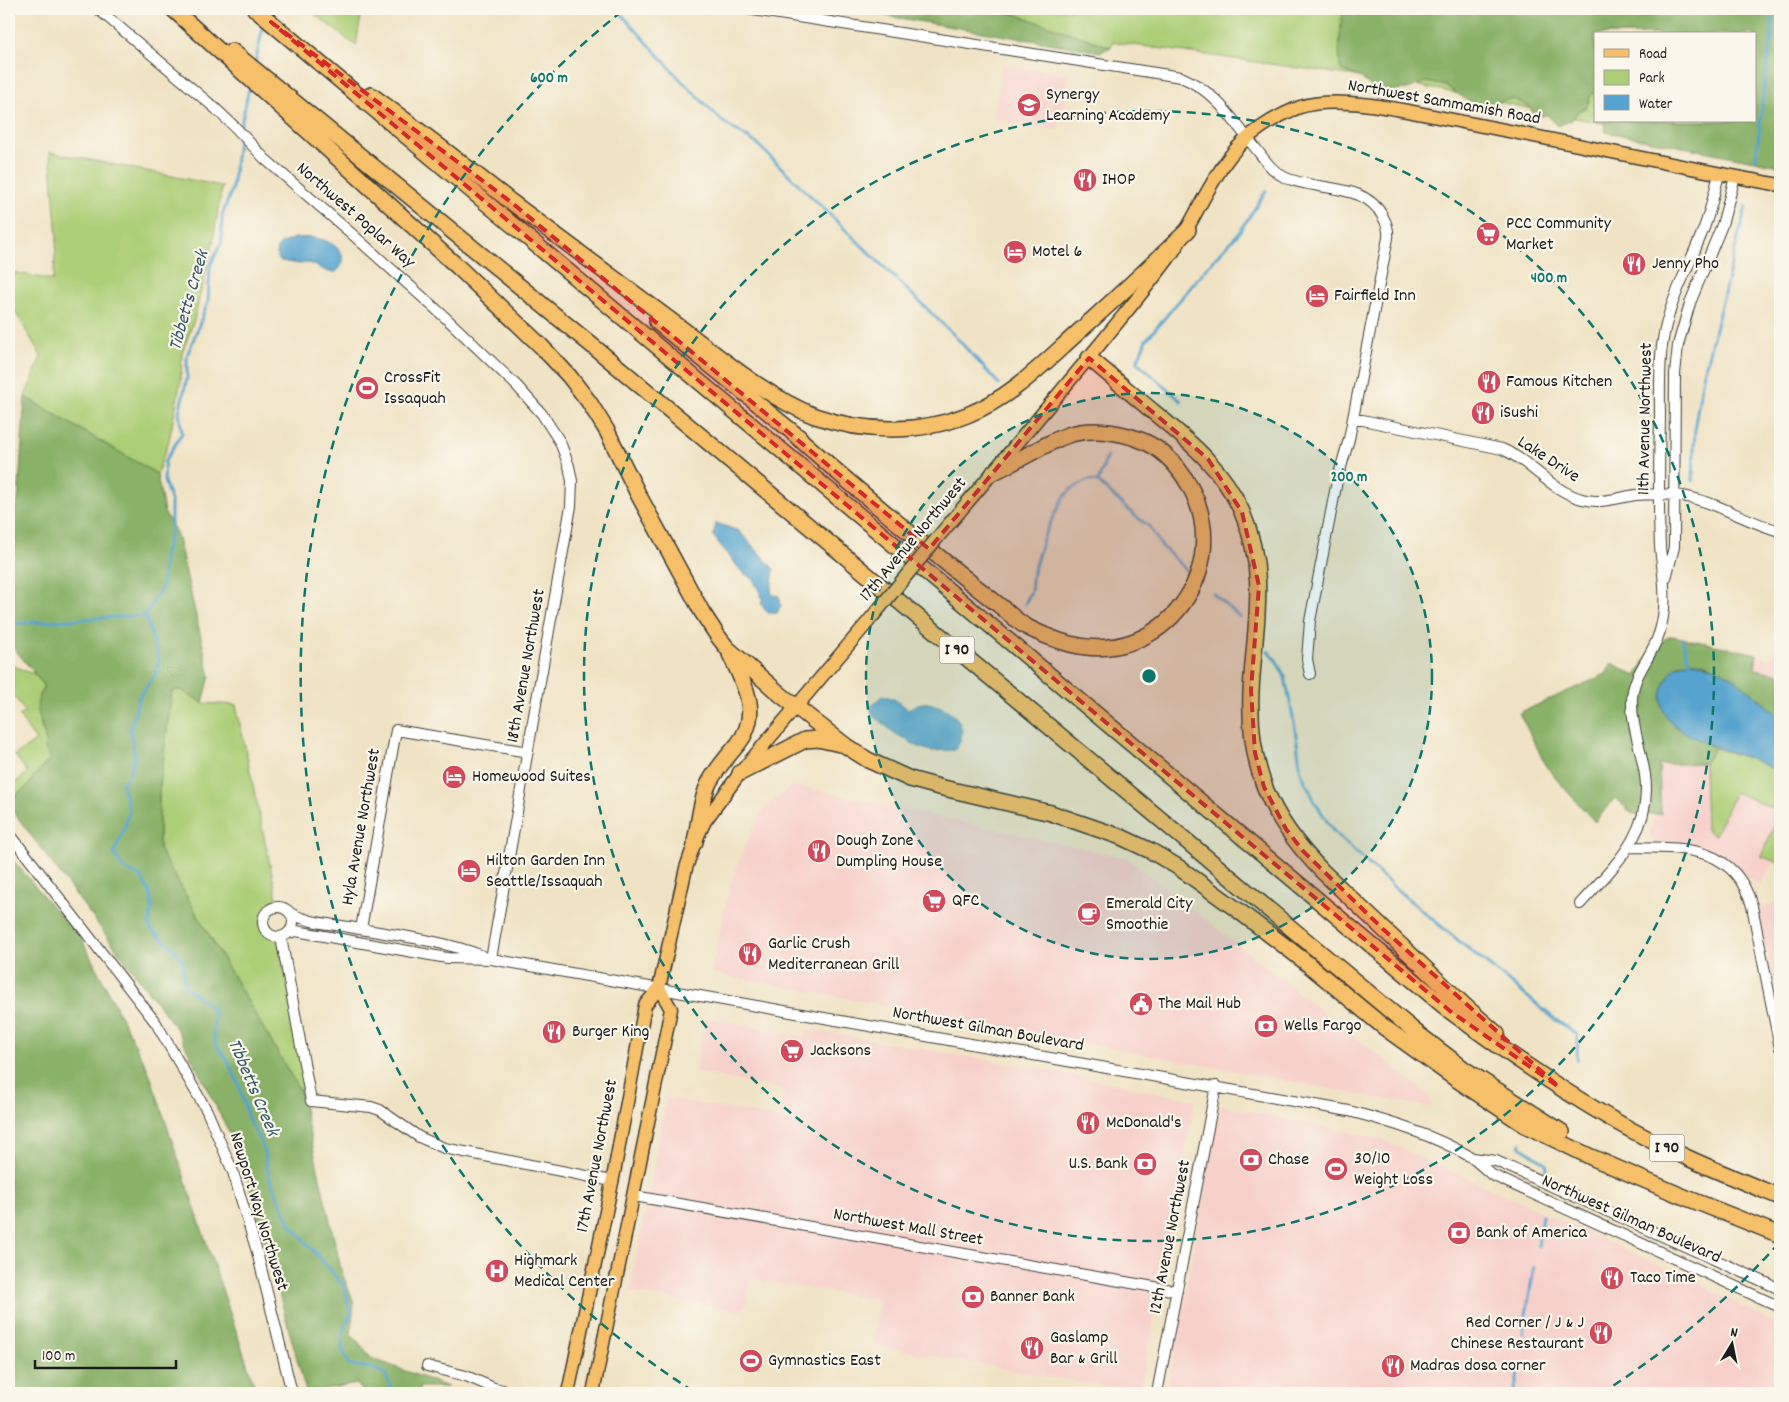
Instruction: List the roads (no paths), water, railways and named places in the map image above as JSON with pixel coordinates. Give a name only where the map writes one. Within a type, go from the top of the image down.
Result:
[{"type":"highway","points":[[173,9],[258,79],[541,346],[569,376],[589,402],[607,431],[638,494],[702,612],[717,635],[727,648],[796,707],[846,746],[868,760],[910,779],[1051,812],[1113,834],[1151,852],[1178,867],[1239,911],[1303,960],[1385,1028],[1492,1104],[1525,1125],[1591,1157],[1676,1194]]},
{"type":"highway","points":[[181,9],[242,66]]},
{"type":"highway","name":"I 90","points":[[255,9],[1450,1011],[1500,1048],[1615,1121],[1665,1147],[1780,1197]]},
{"type":"highway","points":[[271,22],[391,109],[511,202],[743,374],[784,401],[814,415],[865,428],[916,428],[950,420],[990,404],[1012,391],[1043,365],[1188,230]]},
{"type":"highway","name":"I 90","points":[[258,79],[608,359],[1418,1034],[1464,1069],[1544,1122],[1676,1194],[1780,1235]]},
{"type":"highway","points":[[511,202],[793,433],[848,482],[1027,627],[1069,644],[1087,647],[1117,646],[1135,641],[1154,632],[1169,620],[1191,592],[1199,574],[1203,557],[1204,542],[1198,505],[1184,476],[1161,451],[1143,441],[1126,435],[1106,431],[1085,432],[1068,435],[994,472]]},
{"type":"highway","points":[[1089,358],[1208,459],[1229,487],[1242,512],[1250,536],[1259,586],[1258,622],[1251,690],[1251,715],[1255,753],[1264,787],[1286,829],[1309,858],[1418,962],[1466,1007],[1559,1087]]},
{"type":"highway","points":[[695,842],[702,801],[709,784],[745,734],[750,720],[748,696],[727,648]]},
{"type":"highway","points":[[740,772],[805,740],[818,739],[846,746]]},
{"type":"main road","name":"Northwest Sammamish Road","points":[[1247,138],[1284,114],[1301,107],[1336,102],[1360,104],[1420,114],[1780,185]]},
{"type":"main road","name":"17th Avenue Northwest","points":[[568,1393],[612,1181],[645,1005],[660,988],[680,891],[695,842],[705,821],[740,772],[994,472],[1167,261],[1188,230],[1224,164],[1247,138]]},
{"type":"main road","points":[[593,1393],[671,1009],[660,988]]},
{"type":"street","name":"Northwest Poplar Way","points":[[98,9],[236,128],[265,159],[319,204],[447,319],[517,386],[553,429],[569,466]]},
{"type":"street","points":[[747,9],[1174,75],[1197,85],[1211,95],[1276,172],[1293,180],[1361,195],[1377,207],[1386,223],[1388,238],[1353,418],[1337,481],[1310,621],[1307,659],[1310,674]]},
{"type":"street","name":"11th Avenue Northwest","points":[[1580,904],[1630,847],[1642,821],[1646,796],[1645,775],[1633,717],[1633,689],[1636,676],[1658,638],[1664,609],[1665,584],[1660,548],[1659,494],[1660,382],[1663,337],[1675,294],[1702,234],[1719,174]]},
{"type":"street","name":"11th Avenue Northwest","points":[[1665,584],[1674,547],[1675,374],[1678,345],[1690,303],[1722,224],[1735,177]]},
{"type":"street","name":"Lake Drive","points":[[1353,418],[1502,449],[1515,455],[1566,493],[1584,500],[1602,501],[1635,495],[1675,495],[1717,505],[1759,524],[1780,531]]},
{"type":"street","name":"18th Avenue Northwest","points":[[491,959],[571,506],[572,481],[569,466]]},
{"type":"street","name":"Hyla Avenue Northwest","points":[[361,929],[396,730],[528,752]]},
{"type":"street","name":"Newport Way Northwest","points":[[9,833],[156,1023],[207,1111],[233,1172],[257,1252],[292,1393]]},
{"type":"street","points":[[1630,847],[1695,850],[1723,862],[1738,875],[1747,890],[1752,906],[1780,1048]]},
{"type":"street","points":[[285,935],[272,936],[265,931],[263,925],[264,916],[269,910],[279,907],[283,908],[290,913],[293,921],[285,935],[311,1101],[371,1107],[380,1110],[419,1137],[444,1148],[612,1181]]},
{"type":"street","name":"Northwest Gilman Boulevard","points":[[290,913],[321,925],[361,929],[460,947],[491,959]]},
{"type":"street","name":"Northwest Gilman Boulevard","points":[[285,935],[296,931],[447,958],[491,959],[1328,1106],[1376,1118],[1416,1132],[1472,1158],[1492,1175],[1780,1306]]},
{"type":"street","name":"12th Avenue Northwest","points":[[1157,1393],[1216,1086]]},
{"type":"street","name":"Northwest Gilman Boulevard","points":[[1472,1158],[1496,1161],[1780,1289]]},
{"type":"street","name":"Northwest Mall Street","points":[[634,1196],[1177,1291]]},
{"type":"street","points":[[427,1366],[466,1376],[494,1388],[516,1393]]},
{"type":"water","points":[[295,238],[322,239],[334,245],[342,255],[341,266],[336,272],[328,272],[310,263],[299,264],[280,261],[276,252],[277,248]]},
{"type":"water","points":[[716,523],[739,531],[774,569],[771,592],[779,596],[781,605],[777,613],[769,613],[765,610],[761,603],[763,599],[753,579],[742,572],[713,536]]},
{"type":"water","points":[[1690,662],[1716,668],[1728,675],[1780,717],[1780,773],[1759,762],[1689,735],[1674,724],[1664,712],[1661,697],[1667,679],[1676,668]]},
{"type":"water","points":[[883,695],[894,699],[908,709],[926,703],[950,712],[959,722],[962,729],[960,743],[955,750],[931,751],[919,747],[894,733],[873,715],[870,707]]},
{"type":"waterway","points":[[617,9],[681,80],[723,122],[756,143],[954,335],[999,384]]},
{"type":"waterway","points":[[1755,160],[1771,38],[1772,9]]},
{"type":"waterway","name":"Tibbetts Creek","points":[[255,63],[264,23]]},
{"type":"waterway","name":"Tibbetts Creek","points":[[240,129],[250,84]]},
{"type":"waterway","name":"Tibbetts Creek","points":[[239,135],[232,189],[222,216],[222,241],[210,266],[208,302],[187,356],[187,379],[179,412],[182,433],[165,461],[164,481],[171,501],[171,530],[164,557],[162,587],[145,615],[159,660],[155,675],[139,697],[130,730],[135,757],[129,775],[122,783],[129,811],[114,853],[123,868],[141,877],[150,893],[152,908],[149,923],[151,930],[171,946],[182,959],[185,986],[214,1011],[216,1045],[226,1058],[239,1085],[248,1118],[263,1147],[269,1177],[291,1225],[344,1286],[351,1314],[343,1331],[342,1348],[349,1365],[371,1368],[385,1373],[393,1393]]},
{"type":"waterway","points":[[1181,401],[1137,362],[1146,340],[1238,234],[1266,191]]},
{"type":"waterway","points":[[1693,481],[1695,424],[1703,377],[1746,206]]},
{"type":"waterway","points":[[1098,482],[1107,456]]},
{"type":"waterway","points":[[1025,604],[1031,591],[1033,572],[1044,536],[1062,500],[1071,489],[1089,480],[1098,482],[1150,527],[1160,544],[1187,571]]},
{"type":"waterway","points":[[1213,594],[1240,617]]},
{"type":"waterway","points":[[9,624],[145,615]]},
{"type":"waterway","points":[[1682,639],[1690,662]]},
{"type":"waterway","points":[[1268,651],[1276,660],[1285,677],[1301,772],[1315,802],[1334,832],[1395,888],[1556,1020],[1578,1035],[1577,1060]]},
{"type":"waterway","points":[[1521,1143],[1520,1146],[1545,1162],[1547,1167],[1545,1170]]},
{"type":"waterway","points":[[1538,1246],[1542,1215]]},
{"type":"waterway","points":[[1523,1333],[1534,1267]]},
{"type":"waterway","points":[[1514,1393],[1519,1368]]},
{"type":"place","name":"Synergy Learning Academy","points":[[1029,105]]},
{"type":"place","name":"IHOP","points":[[1085,180]]},
{"type":"place","name":"PCC Community Market","points":[[1488,234]]},
{"type":"place","name":"Motel 6","points":[[1015,252]]},
{"type":"place","name":"Jenny Pho","points":[[1634,264]]},
{"type":"place","name":"Fairfield Inn","points":[[1317,296]]},
{"type":"place","name":"Famous Kitchen","points":[[1489,382]]},
{"type":"place","name":"CrossFit Issaquah","points":[[367,388]]},
{"type":"place","name":"iSushi","points":[[1483,413]]},
{"type":"place","name":"Homewood Suites","points":[[454,777]]},
{"type":"place","name":"Dough Zone Dumpling House","points":[[819,851]]},
{"type":"place","name":"Hilton Garden Inn Seattle/Issaquah","points":[[469,871]]},
{"type":"place","name":"QFC","points":[[934,901]]},
{"type":"place","name":"Emerald City Smoothie","points":[[1089,914]]},
{"type":"place","name":"Garlic Crush Mediterranean Grill","points":[[750,954]]},
{"type":"place","name":"The Mail Hub","points":[[1141,1004]]},
{"type":"place","name":"Wells Fargo","points":[[1266,1026]]},
{"type":"place","name":"Burger King","points":[[554,1032]]},
{"type":"place","name":"Jacksons","points":[[792,1051]]},
{"type":"place","name":"McDonald's","points":[[1088,1123]]},
{"type":"place","name":"Chase","points":[[1251,1160]]},
{"type":"place","name":"U.S. Bank","points":[[1145,1164]]},
{"type":"place","name":"30/10 Weight Loss","points":[[1336,1169]]},
{"type":"place","name":"Bank of America","points":[[1459,1233]]},
{"type":"place","name":"Highmark Medical Center","points":[[497,1271]]},
{"type":"place","name":"Taco Time","points":[[1612,1278]]},
{"type":"place","name":"Banner Bank","points":[[973,1297]]},
{"type":"place","name":"Red Corner / J & J Chinese Restaurant","points":[[1601,1333]]},
{"type":"place","name":"Gaslamp Bar & Grill","points":[[1032,1348]]},
{"type":"place","name":"Gymnastics East","points":[[751,1361]]},
{"type":"place","name":"Madras dosa corner","points":[[1393,1366]]}]
